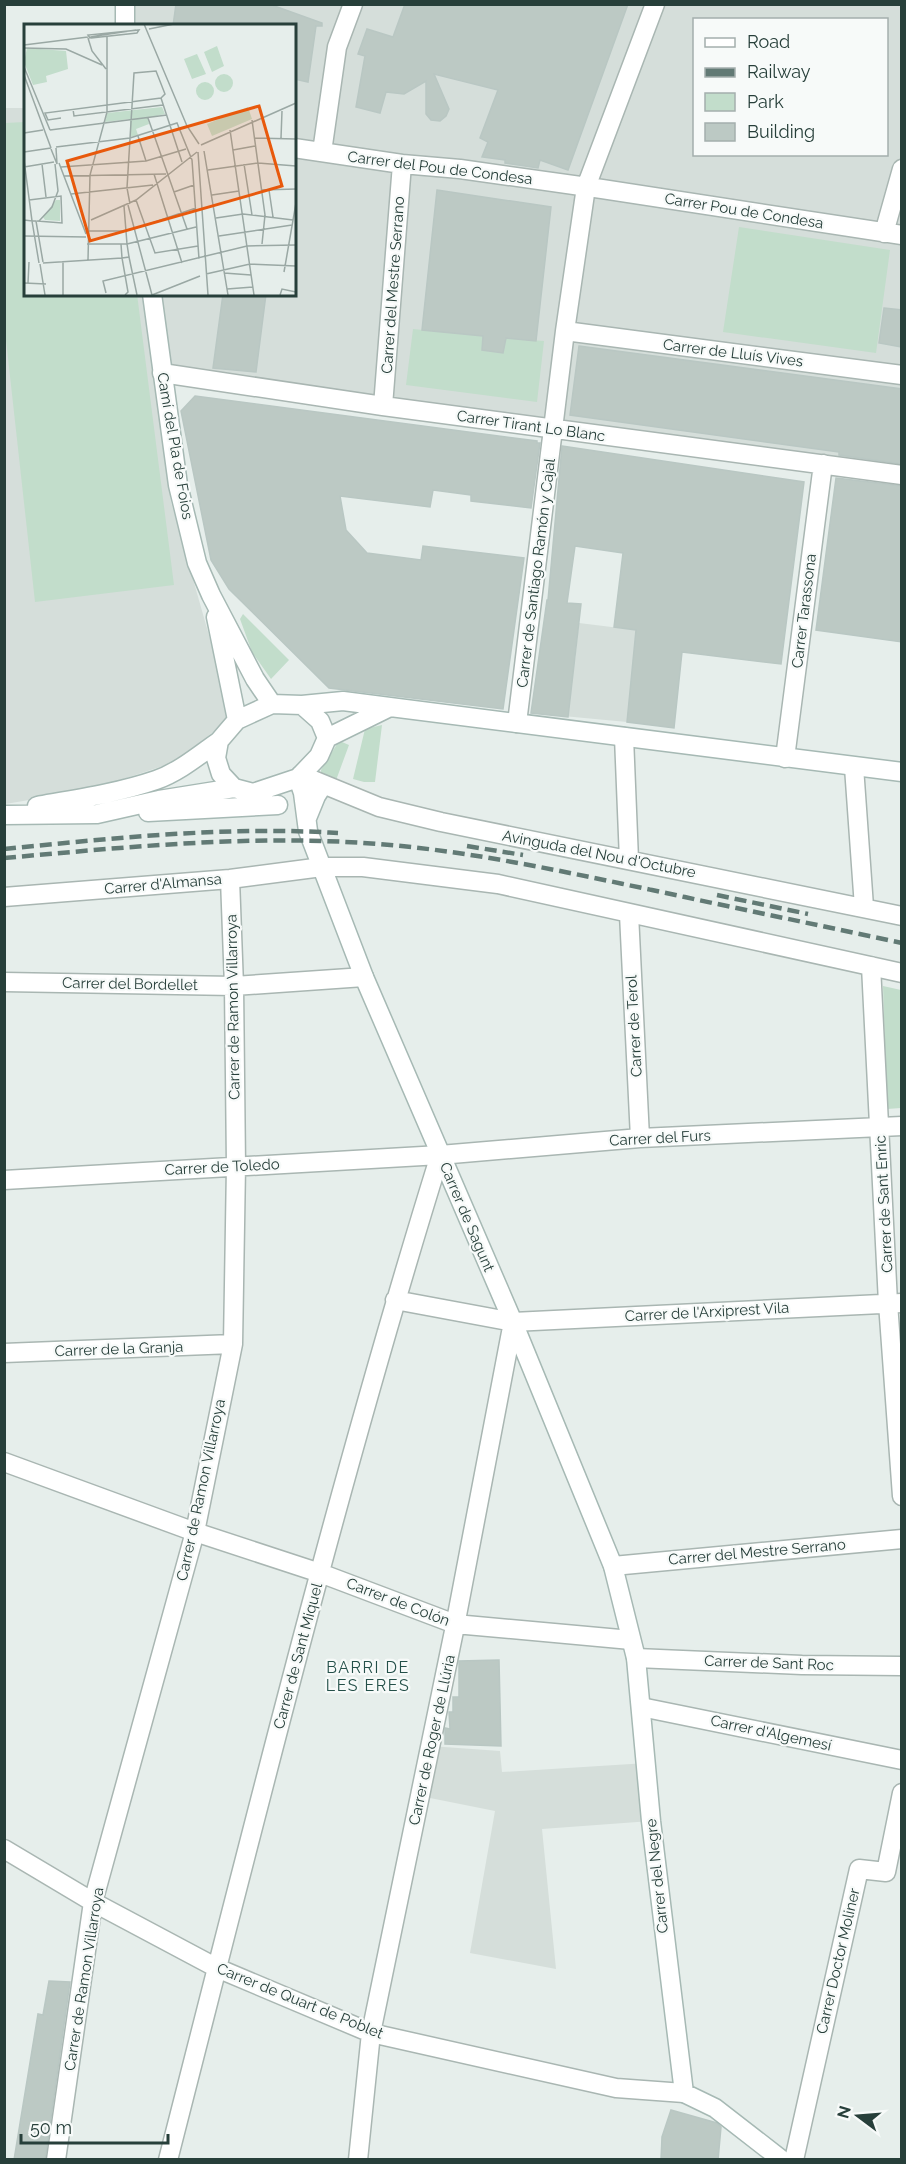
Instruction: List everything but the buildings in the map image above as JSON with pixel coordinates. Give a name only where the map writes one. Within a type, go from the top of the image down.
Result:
[{"type":"street","points":[[125,4],[125,24]]},
{"type":"street","points":[[322,152],[337,47],[353,4]]},
{"type":"street","name":"Carrer de Santiago Ramón y Cajal","points":[[517,723],[565,331],[586,187],[655,4]]},
{"type":"street","name":"Carrer del Pou de Condesa","points":[[296,148],[402,165],[460,169],[586,187]]},
{"type":"street","name":"Carrer del Mestre Serrano","points":[[383,406],[402,165]]},
{"type":"street","points":[[893,234],[902,169]]},
{"type":"street","name":"Carrer Pou de Condesa","points":[[586,187],[893,234]]},
{"type":"street","name":"Camí del Pla de Foios","points":[[152,296],[178,484],[197,562],[211,595],[255,679],[272,705]]},
{"type":"street","name":"Carrer de Lluís Vives","points":[[565,331],[902,375]]},
{"type":"street","name":"Carrer Tirant Lo Blanc","points":[[162,373],[383,406],[902,475]]},
{"type":"street","name":"Carrer Tarassona","points":[[785,758],[823,465]]},
{"type":"street","name":"Camí del Pla de Foios","points":[[211,595],[237,720]]},
{"type":"street","points":[[4,814],[158,780],[186,765],[219,741],[237,720],[272,705],[343,701],[902,772]]},
{"type":"street","points":[[302,705],[320,721],[327,738]]},
{"type":"street","points":[[253,793],[300,776],[319,756],[327,738],[390,707]]},
{"type":"street","points":[[624,737],[628,860]]},
{"type":"street","points":[[219,741],[216,758],[221,774],[234,788]]},
{"type":"street","points":[[854,767],[864,907]]},
{"type":"street","name":"Avinguda del Nou d'Octubre","points":[[300,776],[379,807],[441,822],[902,916]]},
{"type":"street","name":"Carrer de Sagunt","points":[[300,776],[307,826],[322,867],[364,977],[513,1322],[613,1566],[633,1649]]},
{"type":"street","points":[[97,814],[159,800],[234,788],[253,793],[278,805],[307,826],[316,796],[323,785]]},
{"type":"street","points":[[4,814],[97,814],[278,805]]},
{"type":"street","points":[[322,867],[363,867],[498,884],[902,973]]},
{"type":"street","name":"Carrer d'Almansa","points":[[4,897],[230,879],[322,867]]},
{"type":"street","name":"Carrer de Ramon Villarroya","points":[[56,2160],[93,1902],[195,1532],[232,1344],[236,1166],[230,879]]},
{"type":"street","name":"Carrer de Terol","points":[[629,914],[640,1138]]},
{"type":"street","name":"Carrer de Sant Enric","points":[[871,966],[880,1127],[895,1303],[902,1496]]},
{"type":"street","name":"Carrer del Bordellet","points":[[4,982],[234,986],[364,977]]},
{"type":"street","name":"Carrer del Furs","points":[[440,1155],[640,1138],[902,1126]]},
{"type":"street","name":"Carrer de Toledo","points":[[4,1180],[440,1155]]},
{"type":"street","name":"Carrer de Sant Miquel","points":[[168,2160],[320,1573],[395,1300],[440,1155]]},
{"type":"street","name":"Carrer de l'Arxiprest Vila","points":[[395,1300],[513,1322],[895,1303]]},
{"type":"street","name":"Carrer de Roger de Llúria","points":[[358,2160],[370,2033],[455,1624],[513,1322]]},
{"type":"street","name":"Carrer de la Granja","points":[[4,1353],[232,1344]]},
{"type":"street","name":"Carrer de Colón","points":[[4,1462],[195,1532],[320,1573],[455,1624],[633,1649]]},
{"type":"street","name":"Carrer del Mestre Serrano","points":[[613,1566],[902,1539]]},
{"type":"street","name":"Carrer de Sant Roc","points":[[633,1649],[802,1665],[902,1666]]},
{"type":"street","name":"Carrer del Negre","points":[[633,1649],[684,2093]]},
{"type":"street","name":"Carrer d'Algemesí","points":[[641,1707],[902,1760]]},
{"type":"street","name":"Carrer Doctor Moliner","points":[[794,2160],[859,1869],[886,1872],[902,1793]]},
{"type":"street","name":"Carrer de Quart de Poblet","points":[[4,1849],[93,1902],[217,1968],[370,2033],[616,2088],[684,2093],[715,2108],[782,2160]]},
{"type":"shaded area","points":[[125,5],[901,5],[901,475],[162,373],[152,296],[296,296],[296,24],[125,24]]},
{"type":"shaded area","points":[[4,108],[24,108],[24,296],[146,296],[171,502],[232,716],[178,761],[90,790],[5,804]]},
{"type":"shaded area","points":[[579,623],[636,630],[627,722],[531,713],[540,657],[575,661]]},
{"type":"shaded area","points":[[430,1746],[500,1751],[502,1772],[647,1763],[651,1821],[542,1829],[556,1969],[470,1953],[495,1811],[420,1796]]},
{"type":"green space","points":[[24,122],[24,296],[137,296],[174,585],[35,602],[5,331],[5,123]]},
{"type":"green space","points":[[739,227],[890,250],[876,353],[723,332]]},
{"type":"green space","points":[[413,329],[483,336],[482,350],[502,353],[506,338],[544,341],[537,402],[406,385]]},
{"type":"green space","points":[[243,614],[289,660],[271,679],[252,652],[240,619]]},
{"type":"green space","points":[[382,725],[375,782],[353,779],[365,729]]},
{"type":"green space","points":[[342,742],[349,745],[335,783],[321,775],[321,770],[337,744]]},
{"type":"green space","points":[[883,986],[901,990],[901,1108],[887,1109]]},
{"type":"railway","points":[[4,849],[129,837],[213,832],[338,833]]},
{"type":"railway","points":[[4,858],[144,846],[238,841],[331,841],[412,847],[550,869],[902,943]]},
{"type":"railway","points":[[467,846],[523,855]]},
{"type":"railway","points":[[717,895],[808,914]]},
{"type":"district","name":"BARRI DE LES ERES","points":[[368,1676]]}]
